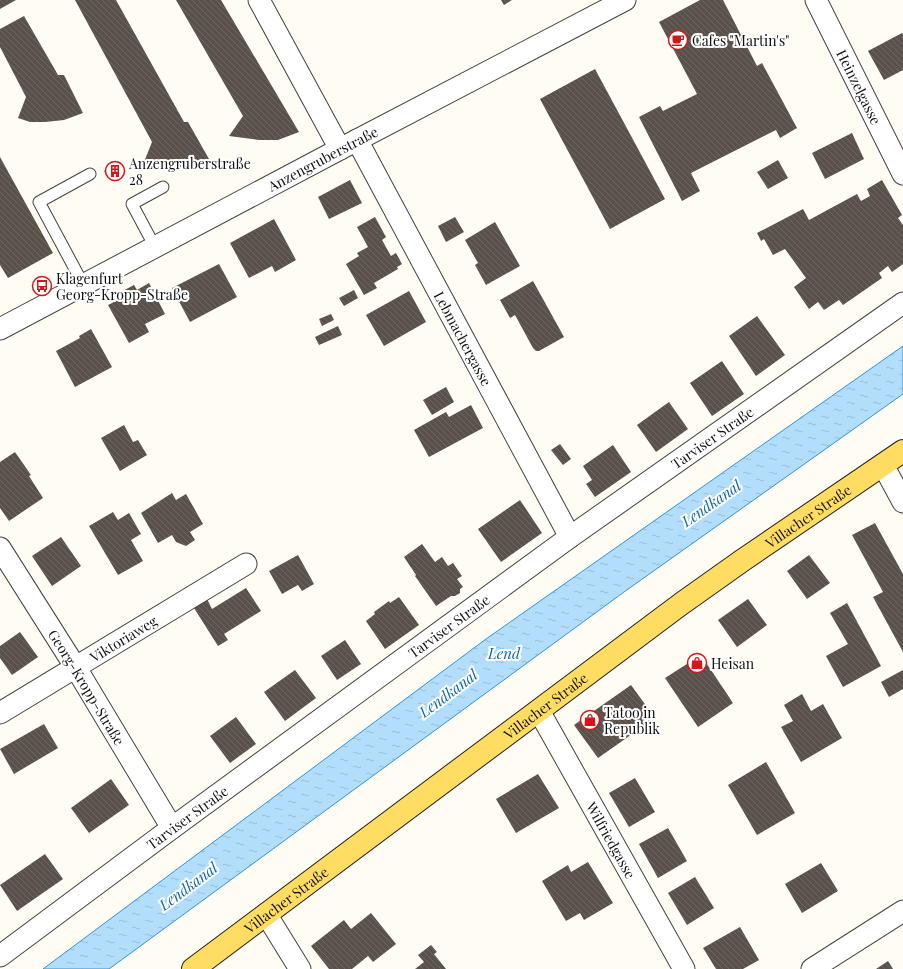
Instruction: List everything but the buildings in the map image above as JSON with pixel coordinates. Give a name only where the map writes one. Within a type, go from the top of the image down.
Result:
[{"type":"main road","name":"Villacher Straße","points":[[193,969],[681,604],[903,451]]},
{"type":"street","name":"Lebmachergasse","points":[[259,0],[349,144],[570,537]]},
{"type":"street","name":"Anzengruberstraße","points":[[0,329],[625,0]]},
{"type":"street","name":"Heinzelgasse","points":[[816,0],[903,174]]},
{"type":"street","name":"Tarviser Straße","points":[[0,956],[172,828],[570,537],[903,303]]},
{"type":"street","points":[[883,465],[903,502]]},
{"type":"street","name":"Georg-Kropp-Straße","points":[[0,548],[76,668],[172,828]]},
{"type":"street","name":"Viktoriaweg","points":[[0,712],[76,668],[246,564]]},
{"type":"street","name":"Wilfriedgasse","points":[[539,711],[684,969]]},
{"type":"street","points":[[812,969],[903,911]]},
{"type":"street","points":[[266,914],[300,969]]},
{"type":"lane","points":[[83,284],[39,202],[90,174]]},
{"type":"lane","points":[[155,247],[132,204],[163,187]]},
{"type":"water","name":"Lend","points":[[903,346],[903,394],[624,592],[109,969],[43,969],[486,639]]},
{"type":"place","name":"Cafes \"Martin's\"","points":[[678,40]]},
{"type":"place","name":"Anzengruberstraße 28","points":[[115,171]]},
{"type":"place","name":"Klagenfurt Georg-Kropp-Straße","points":[[42,286]]},
{"type":"place","name":"Heisan","points":[[697,663]]},
{"type":"place","name":"Tatoo in Republik","points":[[590,720]]},
{"type":"water label","name":"Lendkanal","points":[[711,503]]},
{"type":"water label","name":"Lendkanal","points":[[448,693]]},
{"type":"water label","name":"Lendkanal","points":[[188,886]]}]
